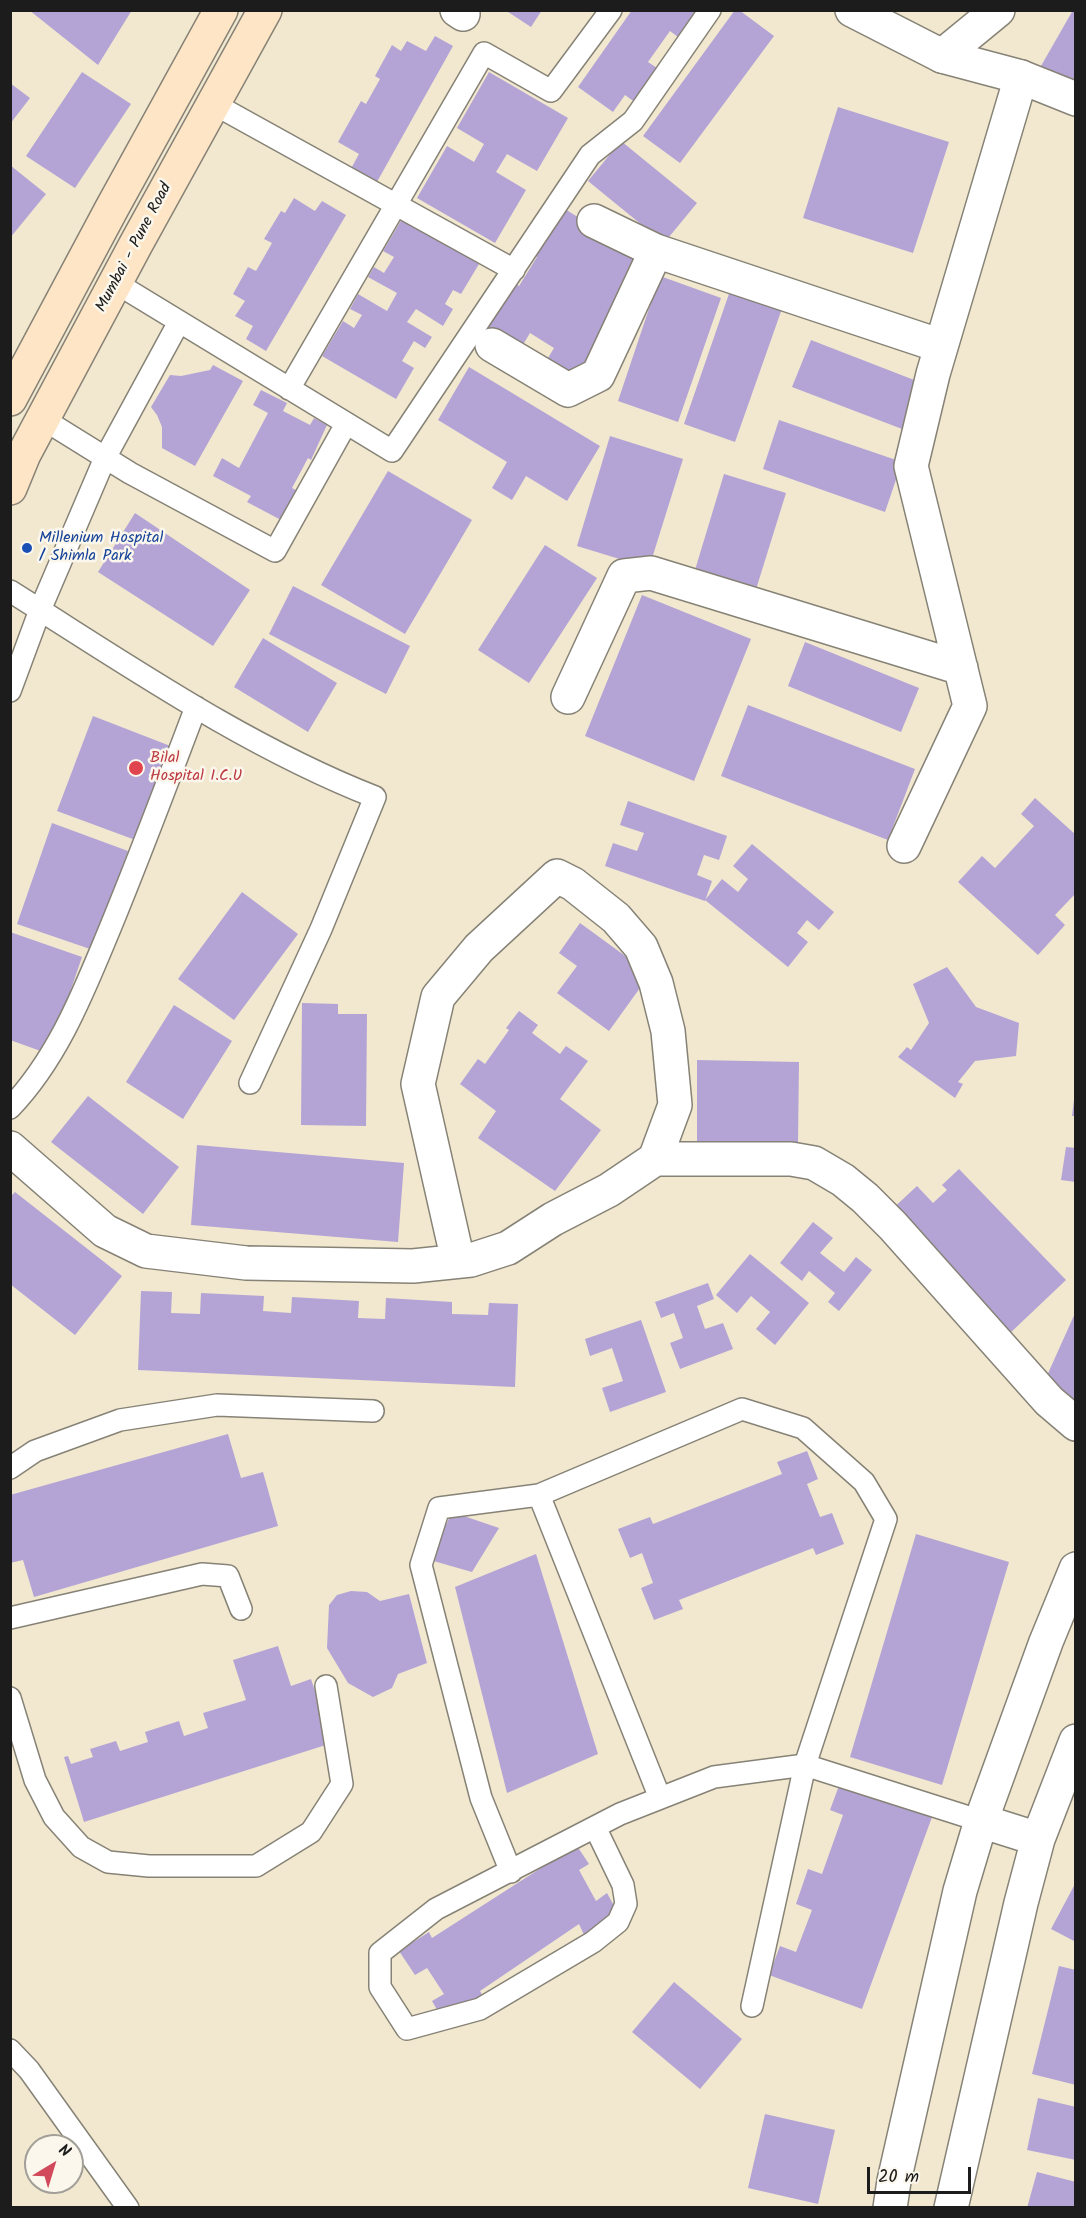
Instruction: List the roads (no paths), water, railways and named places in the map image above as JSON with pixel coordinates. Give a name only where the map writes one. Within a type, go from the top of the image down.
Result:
[{"type":"main road","points":[[10,399],[221,10]]},
{"type":"main road","name":"Mumbai - Pune Road","points":[[10,488],[24,454],[265,10]]},
{"type":"street","points":[[852,10],[942,56],[1021,77],[1076,99]]},
{"type":"street","points":[[942,56],[998,10]]},
{"type":"street","points":[[904,846],[970,706],[911,466],[941,346],[1021,77]]},
{"type":"street","points":[[594,221],[656,251],[941,346]]},
{"type":"street","points":[[492,345],[568,390],[598,375],[656,251]]},
{"type":"street","points":[[568,697],[624,576],[651,573],[961,668]]},
{"type":"street","points":[[458,1261],[418,1084],[438,997],[479,948],[557,876],[573,884],[616,918],[641,947],[656,983],[668,1030],[675,1105],[655,1159]]},
{"type":"street","points":[[10,1148],[105,1231],[146,1251],[246,1263],[412,1266],[471,1260],[508,1248],[553,1220],[609,1190],[655,1159],[791,1159],[814,1163],[843,1180],[865,1198],[893,1226],[1049,1401],[1076,1424]]},
{"type":"street","points":[[890,2208],[894,2181],[960,1891],[981,1821],[1046,1642],[1076,1569]]},
{"type":"street","points":[[951,2208],[1038,1839],[1076,1741]]},
{"type":"street","points":[[981,1821],[1038,1839]]},
{"type":"lane","points":[[289,389],[484,53],[551,91],[610,10]]},
{"type":"lane","points":[[116,283],[392,451],[590,155],[633,121],[710,10]]},
{"type":"lane","points":[[214,104],[514,270]]},
{"type":"lane","points":[[10,691],[40,610],[105,458],[179,322]]},
{"type":"lane","points":[[43,420],[105,458],[275,551],[346,424]]},
{"type":"lane","points":[[10,591],[196,707],[335,781],[375,797],[321,929],[250,1083]]},
{"type":"lane","points":[[10,1108],[32,1086],[73,1017],[137,865],[196,707]]},
{"type":"lane","points":[[10,1468],[35,1451],[120,1420],[217,1405],[373,1411]]},
{"type":"lane","points":[[511,1872],[481,1798],[421,1565],[438,1508],[539,1495],[742,1409],[803,1428],[864,1482],[886,1519],[805,1765],[752,2006]]},
{"type":"lane","points":[[539,1495],[660,1798]]},
{"type":"lane","points":[[10,1618],[202,1574],[228,1576],[241,1609]]},
{"type":"lane","points":[[10,1698],[35,1780],[54,1817],[81,1847],[108,1862],[149,1866],[256,1866],[311,1832],[342,1784],[326,1686]]},
{"type":"lane","points":[[595,1827],[623,1885],[627,1904],[618,1922],[593,1942],[480,2009],[407,2029],[380,1988],[380,1953],[436,1909],[620,1814],[714,1776],[805,1765],[981,1821]]},
{"type":"lane","points":[[10,2050],[29,2070],[128,2208]]},
{"type":"place","name":"Millenium Hospital / Shimla Park","points":[[27,548]]},
{"type":"place","name":"Bilal Hospital I.C.U","points":[[136,768]]}]
